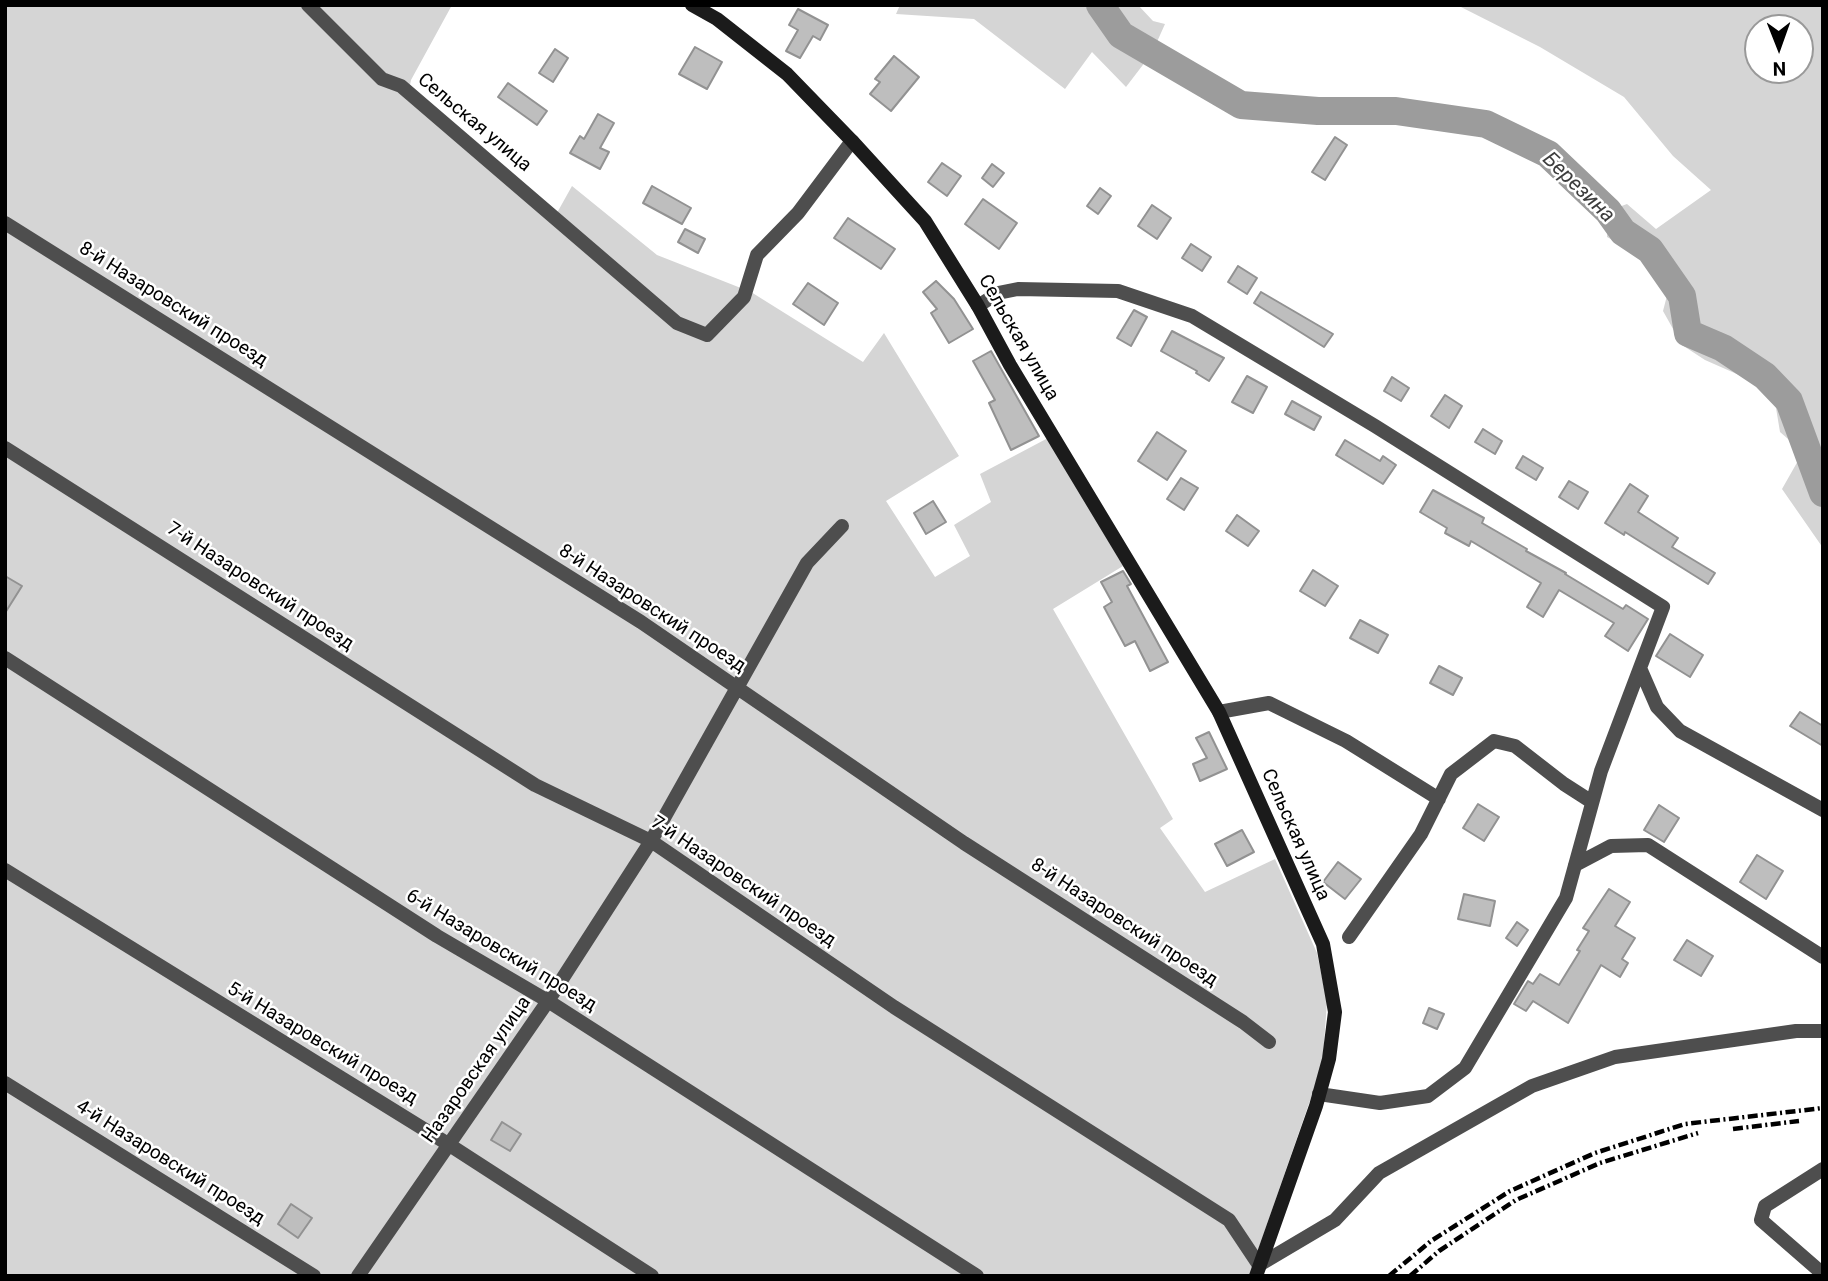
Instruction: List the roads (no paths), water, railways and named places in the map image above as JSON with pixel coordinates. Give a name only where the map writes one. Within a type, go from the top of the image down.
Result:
[{"type":"street","name":"Сельская улица","points":[[308,5],[382,79],[401,86],[677,323],[707,335],[744,297],[757,255],[798,213],[852,141],[925,221],[1219,712],[1323,944],[1335,1012],[1329,1059],[1258,1270]]},
{"type":"street","points":[[692,5],[717,19],[787,74],[852,141]]},
{"type":"street","name":"8-й Назаровский проезд","points":[[5,223],[641,622],[964,843],[1231,1014],[1269,1042]]},
{"type":"street","points":[[978,306],[998,293],[1018,289],[1118,291],[1192,316],[1432,461],[1663,607],[1601,771],[1566,898],[1465,1068],[1428,1096],[1380,1103],[1319,1094]]},
{"type":"street","name":"7-й Назаровский проезд","points":[[5,448],[534,785],[651,841],[894,1007],[1229,1220],[1258,1270]]},
{"type":"street","name":"Назаровская улица","points":[[358,1276],[548,1001],[651,841],[807,563],[842,526]]},
{"type":"street","name":"6-й Назаровский проезд","points":[[5,659],[437,936],[548,1001],[977,1276]]},
{"type":"street","points":[[1640,668],[1657,707],[1680,731],[1823,810]]},
{"type":"street","points":[[1219,712],[1269,703],[1346,741],[1439,799]]},
{"type":"street","points":[[1349,937],[1421,834],[1451,774],[1494,741],[1515,746],[1564,785],[1592,802]]},
{"type":"street","points":[[1575,865],[1611,846],[1648,845],[1823,957]]},
{"type":"street","name":"5-й Назаровский проезд","points":[[5,870],[448,1144],[652,1276]]},
{"type":"street","points":[[1258,1270],[1335,1220],[1379,1172],[1532,1086],[1615,1057],[1796,1031],[1823,1031]]},
{"type":"street","name":"4-й Назаровский проезд","points":[[5,1083],[313,1276]]},
{"type":"street","points":[[1823,1168],[1765,1206],[1761,1220],[1823,1274]]},
{"type":"waterway","name":"Березина","points":[[1100,5],[1121,35],[1241,105],[1318,111],[1396,111],[1486,124],[1548,154],[1608,211],[1623,232],[1650,250],[1682,296],[1688,333],[1723,348],[1765,376],[1789,401],[1823,493]]},
{"type":"railway","points":[[1389,1276],[1431,1241],[1510,1191],[1595,1153],[1685,1124],[1823,1108]]},
{"type":"railway","points":[[1733,1129],[1799,1121]]},
{"type":"railway","points":[[1410,1276],[1439,1251],[1516,1200],[1600,1163],[1698,1133]]}]
